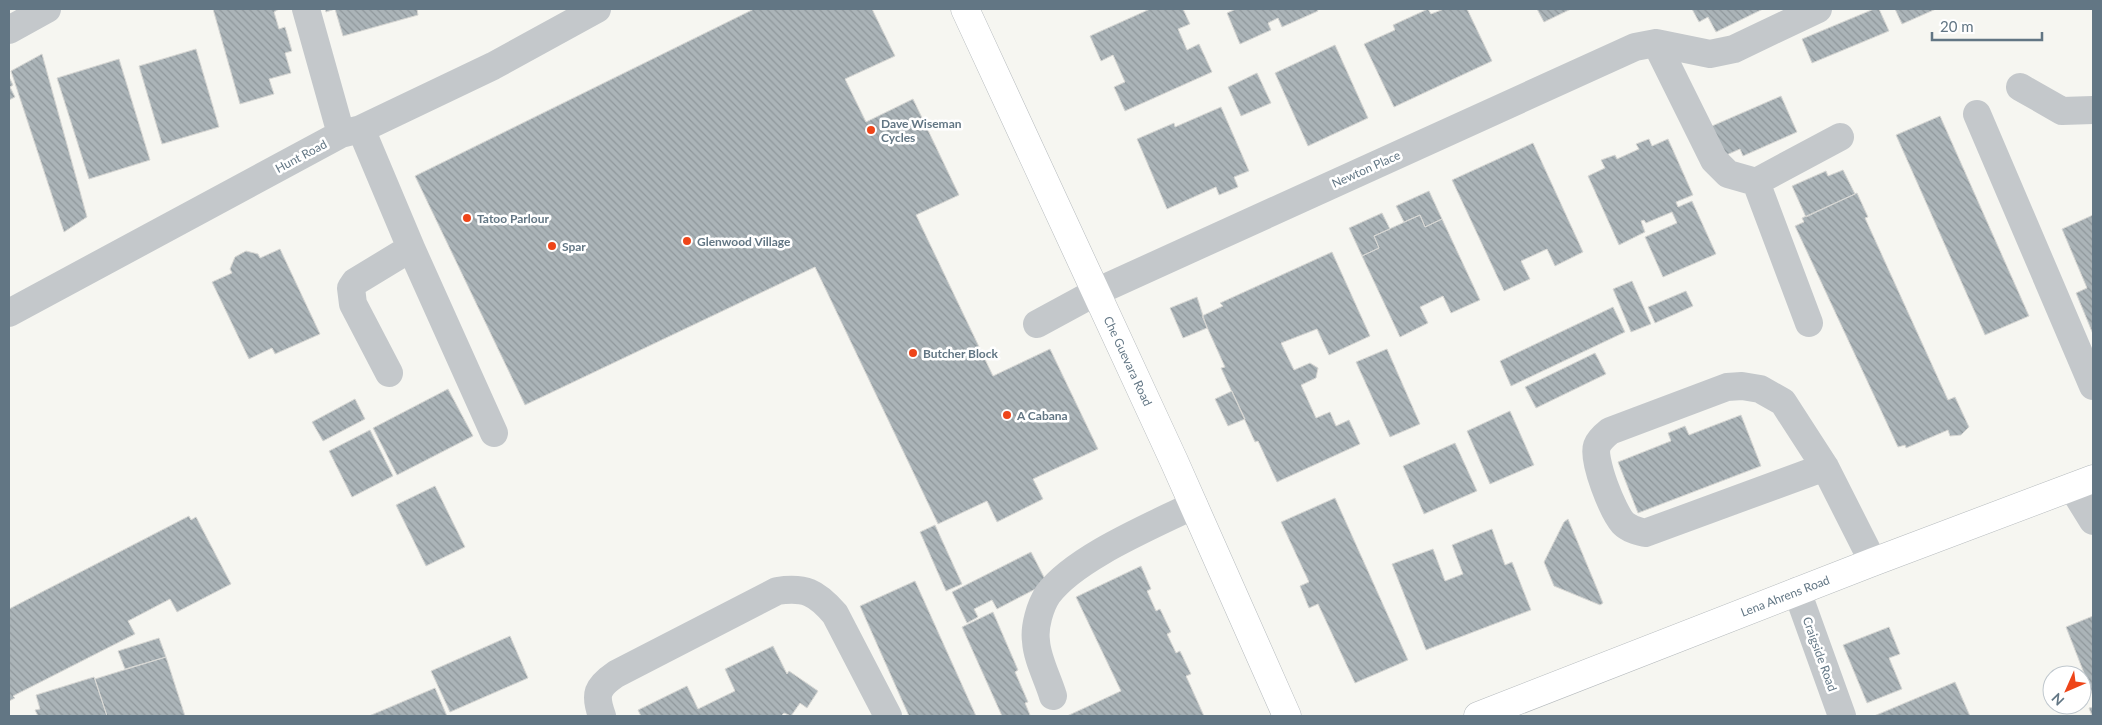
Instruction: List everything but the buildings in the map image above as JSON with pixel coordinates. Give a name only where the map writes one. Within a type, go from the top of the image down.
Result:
[{"type":"main road","name":"Che Guevara Road","points":[[965,9],[1194,505],[1287,716]]},
{"type":"main road","name":"Lena Ahrens Road","points":[[1478,716],[1873,562],[2083,483]]},
{"type":"street","points":[[9,30],[47,9]]},
{"type":"street","points":[[306,9],[351,131],[411,248],[494,433]]},
{"type":"street","name":"Hunt Road","points":[[9,313],[351,131],[494,66],[597,9]]},
{"type":"street","points":[[1645,45],[1710,54],[1734,49],[1818,9]]},
{"type":"street","points":[[1645,45],[1714,160],[1728,174],[1756,182],[1840,137]]},
{"type":"street","name":"Newton Place","points":[[1036,324],[1096,292],[1645,45]]},
{"type":"street","points":[[2020,87],[2062,111],[2093,110]]},
{"type":"street","points":[[1977,114],[2093,386]]},
{"type":"street","points":[[1756,182],[1809,323]]},
{"type":"street","points":[[390,373],[353,304],[351,288],[356,282],[411,248]]},
{"type":"street","points":[[1825,467],[1644,533],[1634,531],[1616,514],[1596,458],[1596,446],[1610,431],[1727,387],[1742,386],[1760,389],[1783,402],[1825,467],[1873,562]]},
{"type":"street","points":[[2083,483],[2093,521]]},
{"type":"street","points":[[1053,696],[1036,642],[1039,614],[1048,594],[1067,576],[1095,556],[1194,505]]},
{"type":"street","points":[[602,716],[598,707],[598,692],[604,682],[616,674],[777,591],[795,588],[806,590],[835,614],[888,716]]},
{"type":"street","name":"Craigside Road","points":[[1797,592],[1842,716]]},
{"type":"place","name":"Dave Wiseman Cycles","points":[[871,130]]},
{"type":"place","name":"Tatoo Parlour","points":[[467,218]]},
{"type":"place","name":"Glenwood Village","points":[[687,241]]},
{"type":"place","name":"Spar","points":[[552,246]]},
{"type":"place","name":"Butcher Block","points":[[913,353]]},
{"type":"place","name":"A Cabana","points":[[1007,415]]}]
